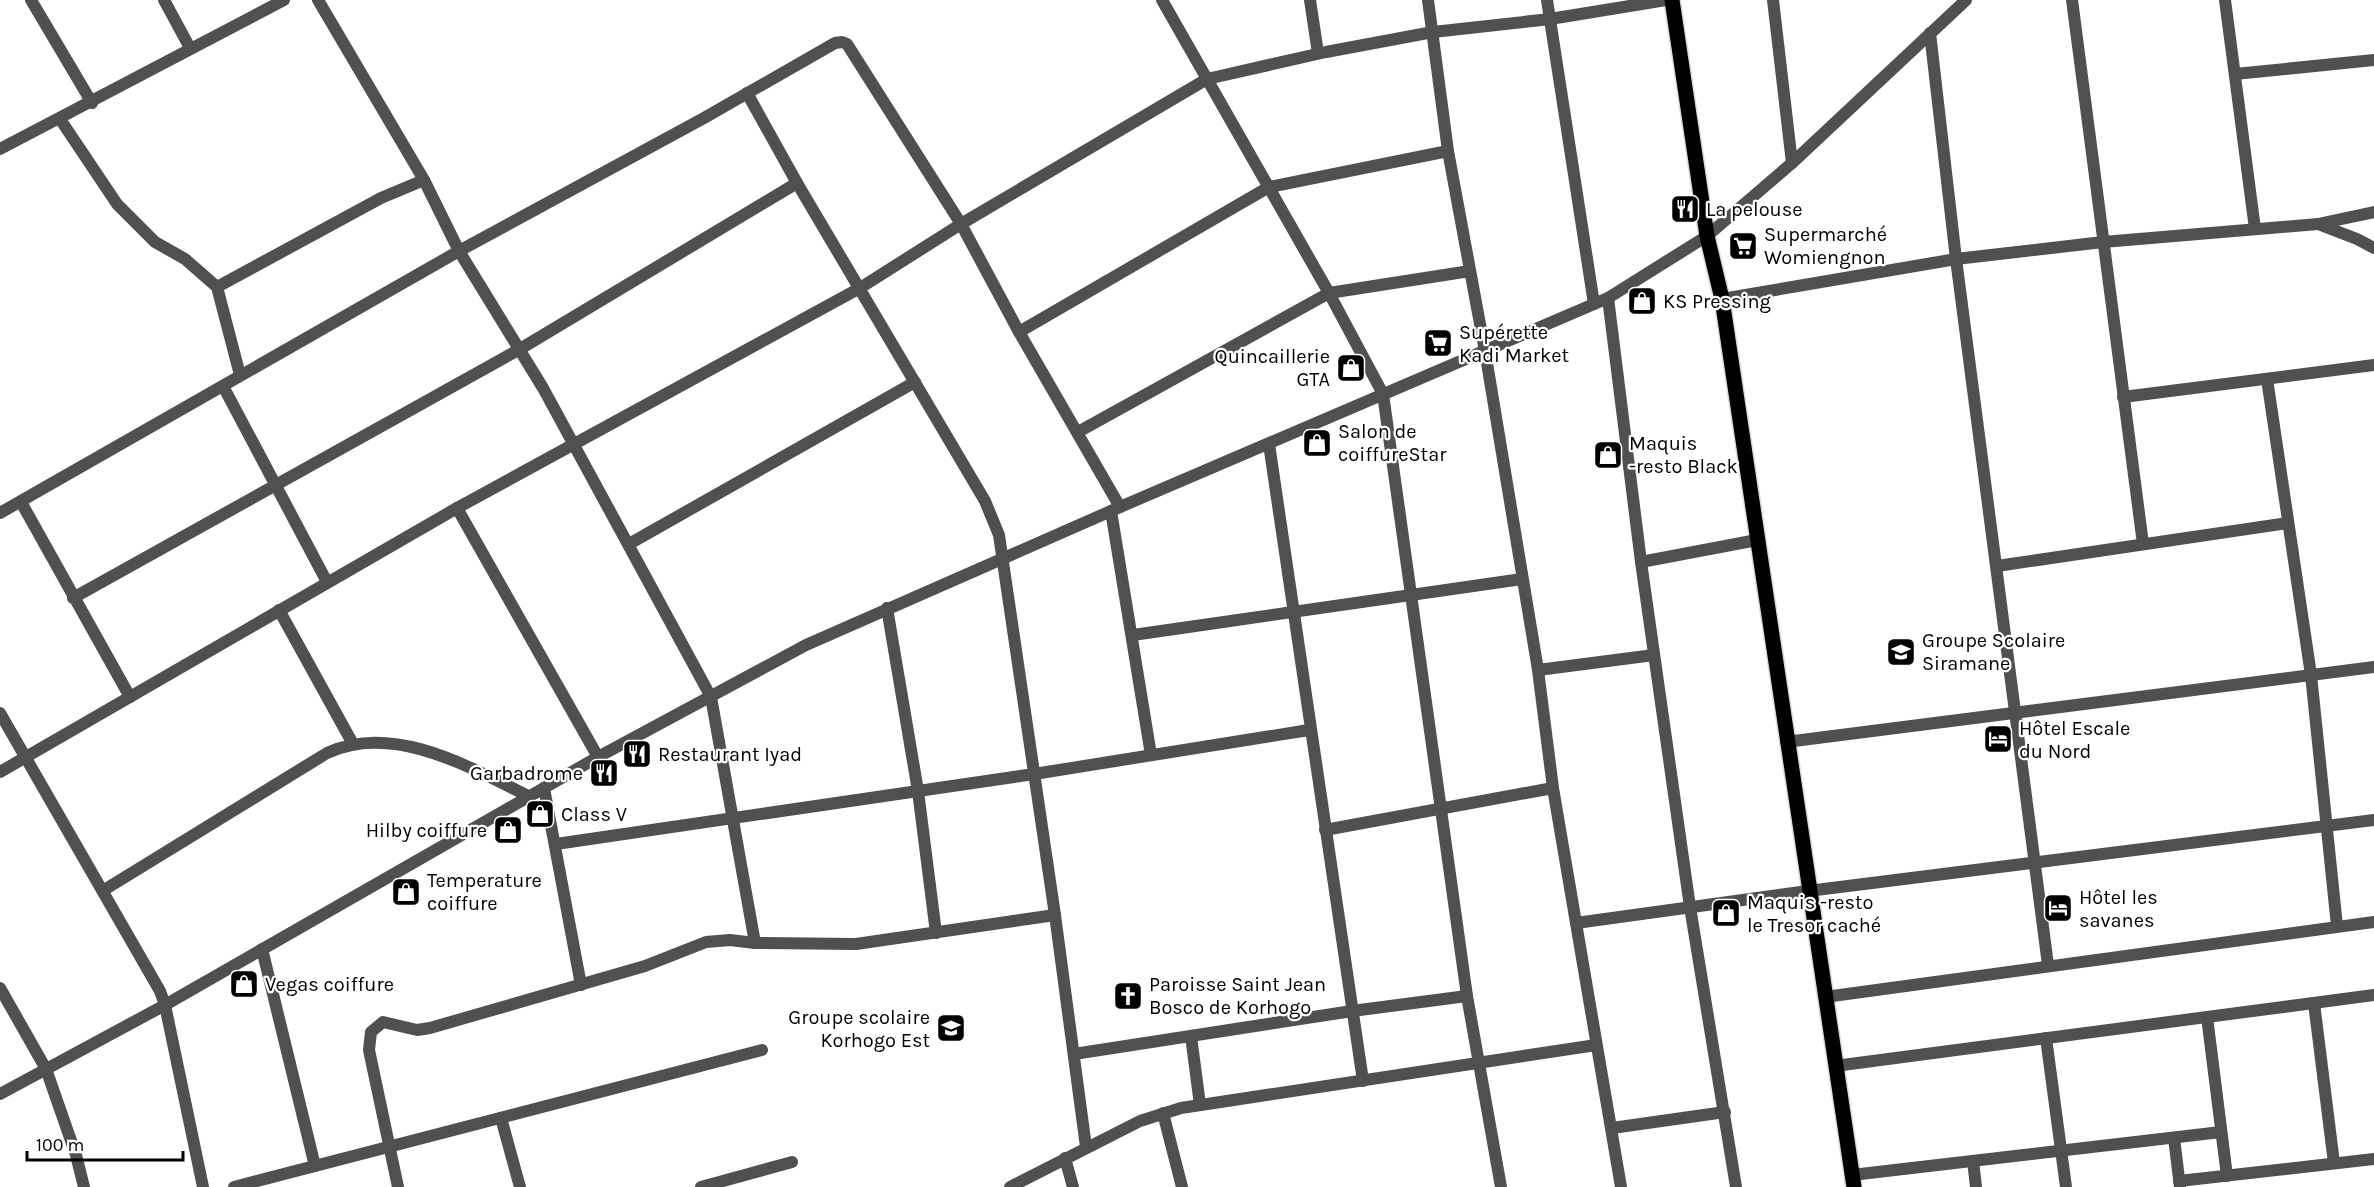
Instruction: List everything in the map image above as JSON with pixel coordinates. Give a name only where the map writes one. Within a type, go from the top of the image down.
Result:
[{"type":"main road","points":[[1672,0],[1707,236],[1722,299],[1853,1181]]},
{"type":"street","points":[[31,0],[92,103]]},
{"type":"street","points":[[164,0],[190,48]]},
{"type":"street","points":[[0,149],[92,103],[190,48],[284,0]]},
{"type":"street","points":[[318,0],[424,180],[459,250],[520,349],[711,697],[755,943]]},
{"type":"street","points":[[1162,0],[1329,293],[1383,394],[1467,996],[1501,1187]]},
{"type":"street","points":[[1310,0],[1318,53]]},
{"type":"street","points":[[1428,0],[1448,151],[1485,351],[1538,670],[1553,788],[1621,1187]]},
{"type":"street","points":[[1547,0],[1594,304]]},
{"type":"street","points":[[0,772],[457,508],[860,288],[961,224],[1207,79],[1318,53],[1433,33],[1550,19],[1666,0]]},
{"type":"street","points":[[1773,0],[1792,163]]},
{"type":"street","points":[[0,1094],[165,1005],[598,757],[797,650],[887,608],[1608,298],[1707,236],[1792,163],[1966,0]]},
{"type":"street","points":[[2072,0],[2143,544]]},
{"type":"street","points":[[2225,0],[2255,229]]},
{"type":"street","points":[[1930,33],[1956,259],[2048,965]]},
{"type":"street","points":[[0,513],[459,250],[834,43],[842,42],[847,44],[961,224],[1019,332],[1078,432],[1116,509],[1151,755]]},
{"type":"street","points":[[2235,74],[2374,60]]},
{"type":"street","points":[[747,93],[796,183],[985,501],[999,535],[1055,915],[1086,1147]]},
{"type":"street","points":[[60,118],[117,204],[155,242],[185,260],[217,287],[240,375]]},
{"type":"street","points":[[1019,332],[1269,187],[1448,151]]},
{"type":"street","points":[[217,287],[381,198],[424,180]]},
{"type":"street","points":[[73,598],[520,349],[796,183]]},
{"type":"street","points":[[1722,299],[1956,259],[2103,242],[2318,224],[2374,212]]},
{"type":"street","points":[[2318,224],[2374,248]]},
{"type":"street","points":[[1078,432],[1329,293],[1470,271]]},
{"type":"street","points":[[1608,298],[1641,562],[1690,907],[1736,1187]]},
{"type":"street","points":[[2123,397],[2374,365]]},
{"type":"street","points":[[2267,379],[2311,675],[2337,926]]},
{"type":"street","points":[[629,544],[915,382]]},
{"type":"street","points":[[222,386],[327,582]]},
{"type":"street","points":[[1269,444],[1363,1081]]},
{"type":"street","points":[[21,502],[130,696]]},
{"type":"street","points":[[457,508],[598,757]]},
{"type":"street","points":[[1997,566],[2288,522]]},
{"type":"street","points":[[1641,562],[1757,540]]},
{"type":"street","points":[[1133,635],[1522,579]]},
{"type":"street","points":[[887,608],[918,790],[936,933]]},
{"type":"street","points":[[279,610],[353,744]]},
{"type":"street","points":[[1538,670],[1654,655]]},
{"type":"street","points":[[1786,742],[2374,667]]},
{"type":"street","points":[[0,712],[153,975],[165,1005],[203,1187]]},
{"type":"street","points":[[556,844],[1034,774],[1310,730]]},
{"type":"street","points":[[104,890],[327,753],[353,744],[387,743],[440,755],[456,760],[530,797]]},
{"type":"street","points":[[544,788],[581,985]]},
{"type":"street","points":[[1325,830],[1553,788]]},
{"type":"street","points":[[1576,923],[1809,891],[2374,820]]},
{"type":"street","points":[[398,1187],[369,1050],[371,1032],[383,1022],[417,1030],[430,1028],[645,966],[706,942],[730,940],[755,943],[856,944],[1055,915]]},
{"type":"street","points":[[1825,997],[2374,922]]},
{"type":"street","points":[[262,949],[315,1166]]},
{"type":"street","points":[[0,988],[46,1069],[76,1155],[84,1187]]},
{"type":"street","points":[[1835,1066],[2374,995]]},
{"type":"street","points":[[1074,1053],[1467,996]]},
{"type":"street","points":[[2314,1003],[2334,1163]]},
{"type":"street","points":[[2207,1017],[2227,1176]]},
{"type":"street","points":[[1191,1035],[1200,1104]]},
{"type":"street","points":[[2046,1038],[2066,1187]]},
{"type":"street","points":[[1010,1187],[1140,1121],[1200,1104],[1596,1045]]},
{"type":"street","points":[[234,1187],[762,1050]]},
{"type":"street","points":[[1612,1128],[1725,1112]]},
{"type":"street","points":[[1163,1113],[1182,1187]]},
{"type":"street","points":[[501,1118],[520,1187]]},
{"type":"street","points":[[1853,1181],[1973,1161],[2221,1132]]},
{"type":"street","points":[[2174,1138],[2179,1184],[2227,1176],[2374,1159]]},
{"type":"street","points":[[1065,1158],[1073,1187]]},
{"type":"street","points":[[1973,1161],[1976,1187]]},
{"type":"street","points":[[701,1187],[792,1162]]},
{"type":"place","name":"La pelouse","points":[[1685,209]]},
{"type":"place","name":"Supermarché Womiengnon","points":[[1743,246]]},
{"type":"place","name":"KS Pressing","points":[[1642,301]]},
{"type":"place","name":"Supérette Kadi Market","points":[[1438,343]]},
{"type":"place","name":"Quincaillerie GTA","points":[[1351,368]]},
{"type":"place","name":"Salon de coiffureStar","points":[[1317,443]]},
{"type":"place","name":"Maquis -resto Black","points":[[1608,455]]},
{"type":"place","name":"Groupe Scolaire Siramane","points":[[1901,652]]},
{"type":"place","name":"Hôtel Escale du Nord","points":[[1998,739]]},
{"type":"place","name":"Restaurant Iyad","points":[[637,754]]},
{"type":"place","name":"Garbadrome","points":[[604,773]]},
{"type":"place","name":"Class V","points":[[540,814]]},
{"type":"place","name":"Hilby coiffure","points":[[508,830]]},
{"type":"place","name":"Temperature coiffure","points":[[406,892]]},
{"type":"place","name":"Hôtel les savanes","points":[[2058,908]]},
{"type":"place","name":"Maquis -resto le Tresor caché","points":[[1726,913]]},
{"type":"place","name":"Vegas coiffure","points":[[244,984]]},
{"type":"place","name":"Paroisse Saint Jean Bosco de Korhogo","points":[[1128,996]]},
{"type":"place","name":"Groupe scolaire Korhogo Est","points":[[951,1028]]}]
